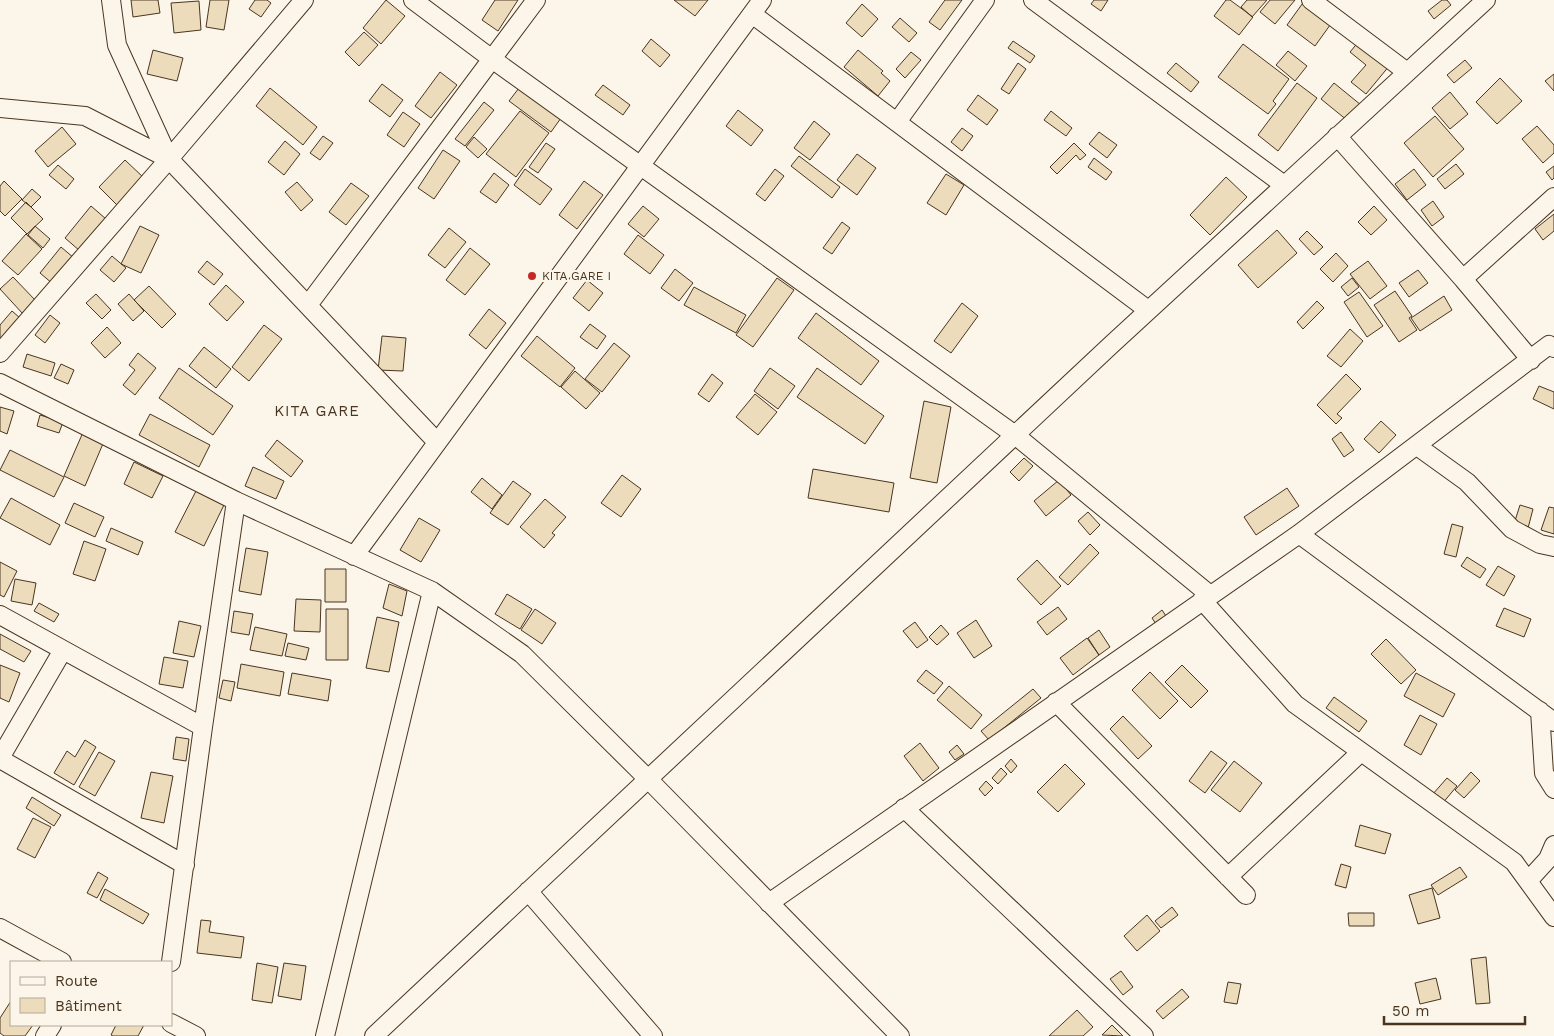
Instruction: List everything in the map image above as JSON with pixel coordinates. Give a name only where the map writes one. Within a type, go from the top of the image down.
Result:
[{"type":"street","points":[[111,0],[117,45],[169,159],[437,442]]},
{"type":"street","points":[[0,353],[304,0]]},
{"type":"street","points":[[414,0],[492,59],[1015,435],[1206,598],[1296,704],[1514,862],[1554,917]]},
{"type":"street","points":[[308,305],[536,0]]},
{"type":"street","points":[[897,122],[985,0]]},
{"type":"street","points":[[1033,0],[1284,184]]},
{"type":"street","points":[[1311,0],[1406,72]]},
{"type":"street","points":[[374,1036],[1148,310],[1486,0]]},
{"type":"street","points":[[354,556],[757,7],[897,122],[1148,310]]},
{"type":"street","points":[[0,108],[85,116],[169,159]]},
{"type":"street","points":[[1337,136],[1463,279],[1531,360]]},
{"type":"street","points":[[1463,279],[1554,197]]},
{"type":"street","points":[[769,903],[1299,534],[1531,360],[1552,342]]},
{"type":"street","points":[[0,383],[236,501],[432,591],[522,654],[648,779],[900,1036]]},
{"type":"street","points":[[1417,446],[1467,482],[1512,529],[1540,544],[1554,547]]},
{"type":"street","points":[[171,961],[236,501]]},
{"type":"street","points":[[1299,534],[1554,722]]},
{"type":"street","points":[[325,1036],[432,591]]},
{"type":"street","points":[[0,615],[203,728]]},
{"type":"street","points":[[63,650],[0,758],[185,864]]},
{"type":"street","points":[[1056,702],[1246,895]]},
{"type":"street","points":[[1540,711],[1544,773],[1554,789]]},
{"type":"street","points":[[1228,877],[1361,752]]},
{"type":"street","points":[[904,808],[1144,1036]]},
{"type":"street","points":[[1528,881],[1548,860],[1554,845]]},
{"type":"street","points":[[528,891],[644,1033]]},
{"type":"street","points":[[0,928],[60,961]]},
{"type":"street","points":[[172,1024],[196,1036]]},
{"type":"building","points":[[131,0],[158,0],[160,13],[133,17]]},
{"type":"building","points":[[210,0],[229,0],[224,30],[206,27]]},
{"type":"building","points":[[255,0],[267,0],[271,3],[261,17],[249,9]]},
{"type":"building","points":[[386,0],[405,16],[381,44],[363,28]]},
{"type":"building","points":[[495,0],[518,0],[498,31],[482,20]]},
{"type":"building","points":[[674,0],[708,0],[695,16]]},
{"type":"building","points":[[945,0],[962,0],[940,30],[929,22]]},
{"type":"building","points":[[1094,0],[1108,0],[1101,11],[1091,4]]},
{"type":"building","points":[[1226,0],[1230,0],[1253,17],[1239,35],[1214,16]]},
{"type":"building","points":[[1247,0],[1267,0],[1252,17],[1241,7]]},
{"type":"building","points":[[1270,0],[1295,0],[1275,24],[1260,12]]},
{"type":"building","points":[[1305,0],[1333,21],[1315,46],[1287,25]]},
{"type":"building","points":[[1442,0],[1447,0],[1451,5],[1434,19],[1428,11]]},
{"type":"building","points":[[199,1],[201,30],[174,33],[171,3]]},
{"type":"building","points":[[862,4],[878,19],[862,37],[846,23]]},
{"type":"building","points":[[900,18],[917,33],[909,42],[892,27]]},
{"type":"building","points":[[364,32],[378,45],[359,66],[345,52]]},
{"type":"building","points":[[651,39],[670,55],[660,67],[642,51]]},
{"type":"building","points":[[1360,40],[1390,65],[1366,94],[1351,82],[1366,65],[1350,52]]},
{"type":"building","points":[[1013,41],[1035,56],[1030,63],[1008,48]]},
{"type":"building","points":[[1243,44],[1289,79],[1273,101],[1276,104],[1268,114],[1218,77]]},
{"type":"building","points":[[153,50],[183,58],[177,81],[147,74]]},
{"type":"building","points":[[858,50],[883,71],[881,73],[890,81],[878,96],[844,67]]},
{"type":"building","points":[[1288,51],[1307,66],[1295,81],[1276,65]]},
{"type":"building","points":[[911,52],[921,60],[905,78],[896,69]]},
{"type":"building","points":[[1465,60],[1472,68],[1454,83],[1447,75]]},
{"type":"building","points":[[1018,63],[1026,69],[1009,94],[1001,89]]},
{"type":"building","points":[[1176,63],[1199,82],[1191,92],[1167,73]]},
{"type":"building","points":[[440,72],[457,85],[431,118],[415,106]]},
{"type":"building","points":[[1554,74],[1554,91],[1545,81]]},
{"type":"building","points":[[1500,78],[1522,101],[1497,124],[1476,102]]},
{"type":"building","points":[[1297,83],[1317,98],[1278,151],[1258,135]]},
{"type":"building","points":[[1334,83],[1361,105],[1348,121],[1321,99]]},
{"type":"building","points":[[382,84],[403,100],[390,117],[369,101]]},
{"type":"building","points":[[603,85],[630,105],[623,115],[595,95]]},
{"type":"building","points":[[270,88],[317,127],[303,145],[256,106]]},
{"type":"building","points":[[519,88],[561,118],[551,132],[509,101]]},
{"type":"building","points":[[1450,92],[1468,114],[1450,129],[1432,108]]},
{"type":"building","points":[[978,95],[998,110],[987,125],[967,110]]},
{"type":"building","points":[[484,102],[494,110],[465,146],[455,139]]},
{"type":"building","points":[[738,110],[763,130],[751,146],[726,126]]},
{"type":"building","points":[[520,111],[549,133],[516,177],[486,154]]},
{"type":"building","points":[[1051,111],[1072,128],[1066,136],[1044,120]]},
{"type":"building","points":[[403,112],[420,124],[404,147],[387,135]]},
{"type":"building","points":[[1435,116],[1464,149],[1433,177],[1404,143]]},
{"type":"building","points":[[814,121],[830,134],[810,160],[794,148]]},
{"type":"building","points":[[1537,126],[1554,145],[1554,153],[1543,163],[1522,139]]},
{"type":"building","points":[[62,127],[76,144],[48,167],[35,151]]},
{"type":"building","points":[[962,128],[973,136],[962,151],[951,142]]},
{"type":"building","points":[[1099,132],[1117,145],[1107,158],[1089,144]]},
{"type":"building","points":[[323,136],[333,143],[320,160],[310,153]]},
{"type":"building","points":[[474,137],[487,149],[478,158],[466,147]]},
{"type":"building","points":[[285,141],[300,154],[284,175],[268,162]]},
{"type":"building","points":[[546,143],[555,149],[538,173],[529,167]]},
{"type":"building","points":[[1074,143],[1086,155],[1080,160],[1076,155],[1057,174],[1050,167]]},
{"type":"building","points":[[443,150],[460,161],[434,199],[418,188]]},
{"type":"building","points":[[857,154],[876,168],[857,195],[837,180]]},
{"type":"building","points":[[799,156],[840,187],[832,198],[791,166]]},
{"type":"building","points":[[1094,158],[1112,172],[1106,180],[1088,167]]},
{"type":"building","points":[[125,160],[144,178],[117,205],[99,187]]},
{"type":"building","points":[[1456,164],[1464,174],[1445,189],[1437,179]]},
{"type":"building","points":[[58,165],[74,179],[66,189],[49,175]]},
{"type":"building","points":[[1554,166],[1554,178],[1552,180],[1546,172]]},
{"type":"building","points":[[525,169],[552,189],[540,205],[514,185]]},
{"type":"building","points":[[775,169],[784,176],[765,201],[756,194]]},
{"type":"building","points":[[1414,169],[1426,185],[1407,200],[1395,184]]},
{"type":"building","points":[[494,173],[509,185],[496,203],[480,192]]},
{"type":"building","points":[[946,174],[964,185],[946,215],[927,203]]},
{"type":"building","points":[[1226,177],[1247,197],[1210,235],[1190,215]]},
{"type":"building","points":[[4,181],[22,199],[5,216],[0,211],[0,186]]},
{"type":"building","points":[[584,181],[603,195],[577,229],[559,215]]},
{"type":"building","points":[[297,182],[313,200],[301,211],[285,192]]},
{"type":"building","points":[[351,183],[369,196],[346,225],[329,212]]},
{"type":"building","points":[[32,189],[41,197],[31,207],[22,200]]},
{"type":"building","points":[[1433,201],[1444,217],[1432,226],[1421,210]]},
{"type":"building","points":[[26,202],[43,219],[27,234],[11,218]]},
{"type":"building","points":[[91,206],[106,219],[80,251],[65,238]]},
{"type":"building","points":[[643,206],[659,219],[644,237],[628,224]]},
{"type":"building","points":[[1374,206],[1387,220],[1371,235],[1358,222]]},
{"type":"building","points":[[1554,214],[1554,231],[1543,240],[1535,229]]},
{"type":"building","points":[[842,222],[850,228],[832,254],[823,248]]},
{"type":"building","points":[[35,226],[50,239],[43,248],[28,235]]},
{"type":"building","points":[[140,226],[159,235],[141,273],[121,264]]},
{"type":"building","points":[[449,228],[466,242],[445,268],[428,255]]},
{"type":"building","points":[[1277,230],[1297,253],[1258,288],[1238,265]]},
{"type":"building","points":[[1307,231],[1323,247],[1314,255],[1299,239]]},
{"type":"building","points":[[26,234],[42,249],[18,275],[2,261]]},
{"type":"building","points":[[638,235],[664,255],[650,274],[624,254]]},
{"type":"building","points":[[61,247],[74,258],[53,284],[40,273]]},
{"type":"building","points":[[470,248],[490,264],[465,295],[446,280]]},
{"type":"building","points":[[1336,253],[1348,266],[1333,282],[1320,269]]},
{"type":"building","points":[[112,256],[126,268],[114,282],[100,270]]},
{"type":"building","points":[[207,261],[223,274],[214,285],[198,272]]},
{"type":"building","points":[[1368,261],[1387,286],[1370,299],[1350,274]]},
{"type":"building","points":[[675,269],[693,283],[679,301],[661,288]]},
{"type":"building","points":[[1418,270],[1428,283],[1409,297],[1399,283]]},
{"type":"building","points":[[13,277],[36,301],[23,314],[0,289]]},
{"type":"building","points":[[777,278],[794,290],[753,347],[736,335]]},
{"type":"building","points":[[1352,278],[1359,287],[1348,296],[1341,287]]},
{"type":"building","points":[[587,280],[603,293],[589,311],[573,298]]},
{"type":"building","points":[[226,285],[244,302],[227,321],[209,304]]},
{"type":"building","points":[[149,286],[176,314],[162,328],[134,300]]},
{"type":"building","points":[[694,287],[746,315],[736,333],[684,305]]},
{"type":"building","points":[[1395,291],[1412,316],[1409,318],[1417,330],[1399,342],[1374,305]]},
{"type":"building","points":[[1359,292],[1383,326],[1367,337],[1344,302]]},
{"type":"building","points":[[96,294],[111,310],[102,319],[86,303]]},
{"type":"building","points":[[129,294],[144,311],[133,321],[118,304]]},
{"type":"building","points":[[1444,296],[1452,310],[1420,331],[1411,318]]},
{"type":"building","points":[[1317,301],[1324,308],[1303,329],[1297,322]]},
{"type":"building","points":[[962,303],[978,316],[951,353],[934,341]]},
{"type":"building","points":[[489,309],[506,323],[486,349],[469,335]]},
{"type":"building","points":[[12,311],[20,318],[0,341],[0,325]]},
{"type":"building","points":[[816,313],[879,361],[861,385],[798,338]]},
{"type":"building","points":[[50,315],[60,323],[45,343],[35,335]]},
{"type":"building","points":[[590,324],[606,336],[597,349],[580,337]]},
{"type":"building","points":[[264,325],[282,339],[249,381],[232,367]]},
{"type":"building","points":[[107,327],[121,343],[105,358],[91,343]]},
{"type":"building","points":[[1350,329],[1363,341],[1341,367],[1327,356]]},
{"type":"building","points":[[382,336],[406,338],[403,371],[378,370]]},
{"type":"building","points":[[537,336],[575,368],[560,387],[521,356]]},
{"type":"building","points":[[614,343],[630,356],[602,392],[585,379]]},
{"type":"building","points":[[204,347],[231,369],[216,388],[189,366]]},
{"type":"building","points":[[138,353],[156,368],[135,395],[123,385],[135,370],[129,365]]},
{"type":"building","points":[[27,354],[55,363],[51,376],[23,367]]},
{"type":"building","points":[[61,364],[74,370],[68,384],[54,378]]},
{"type":"building","points":[[179,368],[233,406],[213,435],[159,398]]},
{"type":"building","points":[[770,368],[795,386],[778,409],[754,391]]},
{"type":"building","points":[[817,368],[884,416],[865,444],[797,397]]},
{"type":"building","points":[[575,371],[600,393],[586,409],[561,387]]},
{"type":"building","points":[[712,374],[723,383],[709,402],[698,394]]},
{"type":"building","points":[[1346,374],[1361,389],[1337,414],[1342,418],[1336,424],[1317,405]]},
{"type":"building","points":[[1539,386],[1554,392],[1554,409],[1533,399]]},
{"type":"building","points":[[755,394],[777,412],[758,435],[736,417]]},
{"type":"building","points":[[924,401],[951,407],[937,483],[910,478]]},
{"type":"building","points":[[0,407],[14,411],[7,434],[0,431]]},
{"type":"building","points":[[150,414],[210,445],[199,467],[139,435]]},
{"type":"building","points":[[40,415],[63,422],[59,433],[37,426]]},
{"type":"building","points":[[1381,421],[1396,435],[1379,453],[1364,439]]},
{"type":"building","points":[[84,430],[105,439],[85,486],[64,476]]},
{"type":"building","points":[[1341,432],[1354,450],[1344,457],[1332,439]]},
{"type":"building","points":[[277,440],[303,461],[291,477],[265,456]]},
{"type":"building","points":[[10,450],[64,477],[54,497],[0,470]]},
{"type":"building","points":[[1024,458],[1033,466],[1019,481],[1010,472]]},
{"type":"building","points":[[134,462],[163,476],[152,498],[124,484]]},
{"type":"building","points":[[253,467],[284,481],[276,499],[245,486]]},
{"type":"building","points":[[813,469],[894,483],[889,512],[808,498]]},
{"type":"building","points":[[622,475],[641,489],[621,517],[601,503]]},
{"type":"building","points":[[482,478],[502,495],[492,509],[471,492]]},
{"type":"building","points":[[1059,480],[1071,495],[1046,516],[1034,501]]},
{"type":"building","points":[[513,481],[531,494],[508,525],[490,513]]},
{"type":"building","points":[[1287,488],[1299,506],[1256,535],[1244,517]]},
{"type":"building","points":[[196,491],[224,505],[204,546],[175,532]]},
{"type":"building","points":[[11,498],[60,525],[50,545],[0,518]]},
{"type":"building","points":[[545,499],[566,517],[552,533],[555,535],[544,548],[520,527]]},
{"type":"building","points":[[74,503],[104,517],[95,537],[65,523]]},
{"type":"building","points":[[1520,505],[1533,509],[1527,532],[1513,527]]},
{"type":"building","points":[[1549,507],[1554,508],[1554,534],[1541,530]]},
{"type":"building","points":[[1088,512],[1100,525],[1090,535],[1078,521]]},
{"type":"building","points":[[419,518],[440,530],[421,562],[400,550]]},
{"type":"building","points":[[1452,524],[1463,527],[1456,557],[1444,554]]},
{"type":"building","points":[[111,528],[143,542],[138,555],[106,541]]},
{"type":"building","points":[[84,541],[106,549],[95,581],[73,574]]},
{"type":"building","points":[[1090,544],[1099,553],[1068,585],[1059,577]]},
{"type":"building","points":[[246,548],[268,552],[261,595],[239,591]]},
{"type":"building","points":[[1467,557],[1486,569],[1480,578],[1461,566]]},
{"type":"building","points":[[1037,560],[1061,586],[1041,605],[1017,579]]},
{"type":"building","points":[[0,562],[17,571],[4,597],[0,595]]},
{"type":"building","points":[[1498,566],[1515,576],[1504,596],[1486,585]]},
{"type":"building","points":[[325,569],[346,569],[346,602],[325,602]]},
{"type":"building","points":[[15,579],[36,583],[32,605],[11,601]]},
{"type":"building","points":[[389,584],[407,591],[402,616],[383,608]]},
{"type":"building","points":[[507,594],[532,609],[520,629],[495,614]]},
{"type":"building","points":[[296,599],[321,600],[320,632],[294,631]]},
{"type":"building","points":[[39,603],[59,614],[54,622],[34,611]]},
{"type":"building","points":[[1058,607],[1067,619],[1047,635],[1037,622]]},
{"type":"building","points":[[1504,608],[1531,619],[1524,637],[1496,626]]},
{"type":"building","points":[[326,609],[348,609],[348,660],[326,660]]},
{"type":"building","points":[[535,609],[556,623],[542,644],[521,630]]},
{"type":"building","points":[[1162,610],[1166,616],[1156,624],[1152,618]]},
{"type":"building","points":[[234,611],[253,614],[249,635],[231,632]]},
{"type":"building","points":[[377,617],[399,622],[389,672],[366,668]]},
{"type":"building","points":[[976,620],[992,646],[974,658],[957,633]]},
{"type":"building","points":[[179,621],[201,626],[194,657],[173,653]]},
{"type":"building","points":[[915,622],[928,640],[917,648],[903,631]]},
{"type":"building","points":[[941,625],[949,634],[937,645],[929,637]]},
{"type":"building","points":[[255,627],[287,634],[282,656],[250,650]]},
{"type":"building","points":[[1099,630],[1110,647],[1099,655],[1088,638]]},
{"type":"building","points":[[0,634],[31,651],[24,662],[0,649]]},
{"type":"building","points":[[1087,638],[1099,655],[1073,675],[1060,658]]},
{"type":"building","points":[[1386,639],[1416,670],[1401,684],[1371,654]]},
{"type":"building","points":[[288,643],[309,648],[306,660],[285,656]]},
{"type":"building","points":[[164,657],[188,661],[183,688],[159,684]]},
{"type":"building","points":[[241,664],[284,672],[280,696],[237,688]]},
{"type":"building","points":[[0,665],[20,673],[9,702],[0,698]]},
{"type":"building","points":[[1182,665],[1208,691],[1191,708],[1165,682]]},
{"type":"building","points":[[926,670],[943,683],[934,694],[917,681]]},
{"type":"building","points":[[1150,672],[1178,701],[1160,719],[1132,690]]},
{"type":"building","points":[[292,673],[331,680],[328,701],[288,694]]},
{"type":"building","points":[[1416,673],[1455,694],[1443,717],[1404,696]]},
{"type":"building","points":[[223,680],[235,682],[231,701],[219,698]]},
{"type":"building","points":[[949,686],[982,715],[971,729],[937,700]]},
{"type":"building","points":[[1033,689],[1041,698],[989,740],[981,731]]},
{"type":"building","points":[[1334,697],[1367,721],[1359,732],[1326,708]]},
{"type":"building","points":[[1420,715],[1437,724],[1421,755],[1404,745]]},
{"type":"building","points":[[1123,716],[1152,746],[1138,759],[1110,729]]},
{"type":"building","points":[[176,737],[189,739],[186,761],[173,759]]},
{"type":"building","points":[[85,740],[96,747],[74,785],[54,773],[67,751],[75,757]]},
{"type":"building","points":[[920,743],[939,768],[923,781],[904,756]]},
{"type":"building","points":[[957,745],[964,754],[955,760],[949,752]]},
{"type":"building","points":[[1211,751],[1227,763],[1205,793],[1189,781]]},
{"type":"building","points":[[99,752],[115,761],[95,796],[79,787]]},
{"type":"building","points":[[1011,759],[1017,766],[1011,773],[1005,766]]},
{"type":"building","points":[[1234,761],[1262,783],[1240,812],[1211,790]]},
{"type":"building","points":[[1065,764],[1085,784],[1058,812],[1037,792]]},
{"type":"building","points":[[1001,768],[1007,774],[998,784],[992,778]]},
{"type":"building","points":[[151,772],[173,776],[164,823],[141,818]]},
{"type":"building","points":[[1471,772],[1480,781],[1464,798],[1455,790]]},
{"type":"building","points":[[1447,778],[1457,786],[1442,804],[1432,795]]},
{"type":"building","points":[[986,781],[993,788],[985,796],[979,789]]},
{"type":"building","points":[[32,797],[61,815],[54,826],[26,808]]},
{"type":"building","points":[[33,818],[51,827],[35,858],[17,849]]},
{"type":"building","points":[[1360,825],[1391,834],[1385,854],[1355,846]]},
{"type":"building","points":[[1341,864],[1351,867],[1346,888],[1335,885]]},
{"type":"building","points":[[1460,867],[1467,877],[1438,895],[1431,885]]},
{"type":"building","points":[[98,872],[108,878],[97,898],[87,893]]},
{"type":"building","points":[[1432,888],[1440,918],[1418,924],[1409,895]]},
{"type":"building","points":[[105,889],[149,914],[143,924],[100,900]]},
{"type":"building","points":[[1172,907],[1178,915],[1161,928],[1155,921]]},
{"type":"building","points":[[1348,913],[1374,913],[1374,926],[1349,926]]},
{"type":"building","points":[[1147,915],[1160,931],[1137,951],[1124,936]]},
{"type":"building","points":[[201,920],[211,921],[209,932],[244,937],[241,958],[197,953]]},
{"type":"building","points":[[1486,957],[1490,1003],[1476,1004],[1471,959]]},
{"type":"building","points":[[257,963],[278,967],[272,1003],[252,1000]]},
{"type":"building","points":[[284,963],[306,966],[301,1000],[278,996]]},
{"type":"building","points":[[1121,971],[1133,987],[1123,995],[1110,979]]},
{"type":"building","points":[[1436,978],[1441,999],[1420,1004],[1415,983]]},
{"type":"building","points":[[1228,982],[1241,984],[1237,1004],[1224,1002]]},
{"type":"building","points":[[1182,989],[1189,997],[1163,1019],[1156,1011]]},
{"type":"building","points":[[10,1003],[10,1026],[32,1026],[25,1036],[4,1036],[0,1033],[0,1018]]},
{"type":"building","points":[[1077,1010],[1093,1027],[1083,1036],[1049,1036]]},
{"type":"building","points":[[1112,1025],[1123,1036],[1102,1035]]},
{"type":"building","points":[[116,1026],[143,1026],[138,1036],[111,1035]]},
{"type":"place","name":"KITA GARE I","points":[[532,276]]},
{"type":"district","name":"KITA GARE","points":[[317,411]]}]
